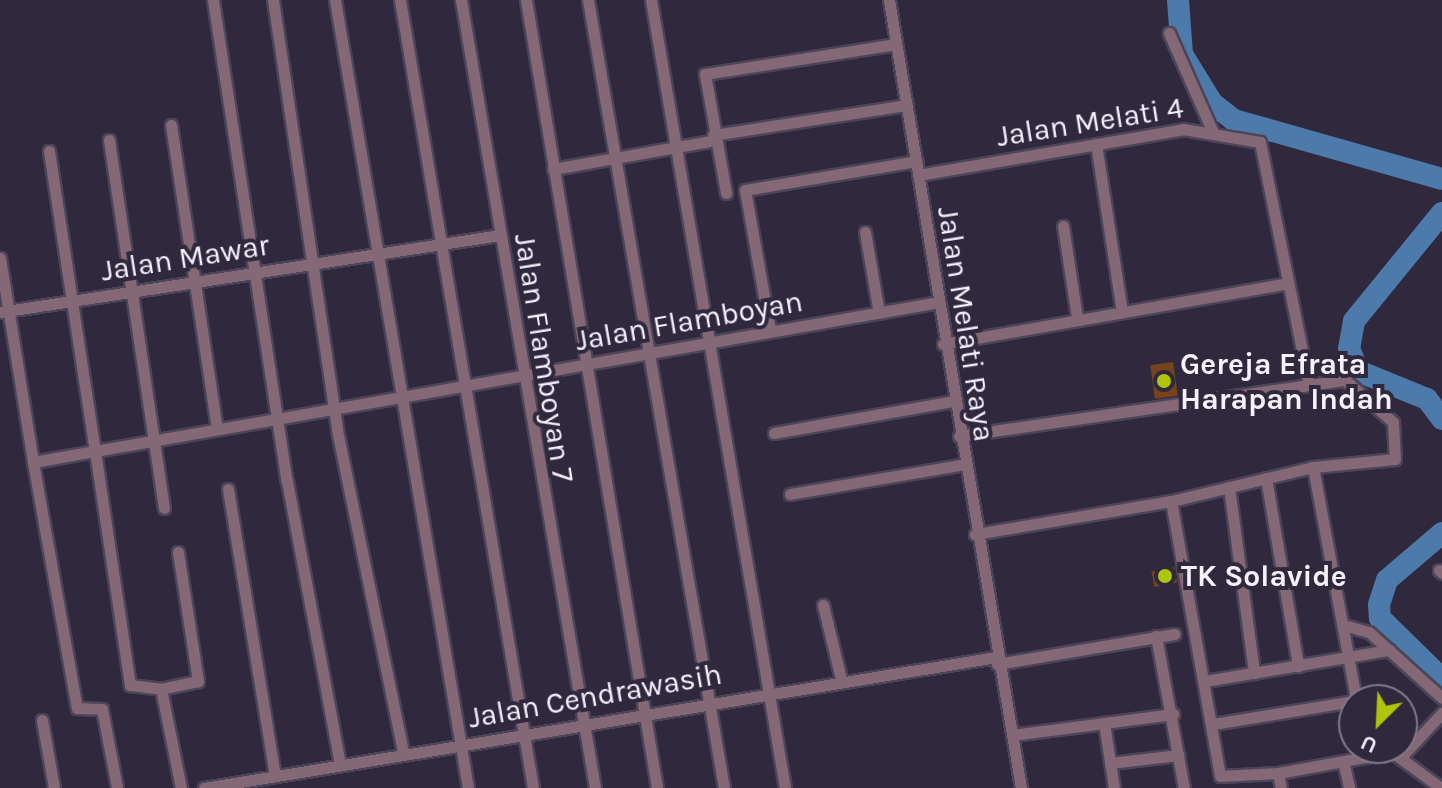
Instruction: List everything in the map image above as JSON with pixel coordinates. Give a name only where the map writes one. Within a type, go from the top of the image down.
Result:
[{"type":"street","points":[[213,0],[277,420],[340,764]]},
{"type":"street","points":[[273,0],[337,406],[403,752]]},
{"type":"street","points":[[335,0],[468,788]]},
{"type":"street","points":[[400,0],[533,788]]},
{"type":"street","name":"Jalan Flamboyan 7","points":[[461,0],[522,374],[595,788]]},
{"type":"street","points":[[526,0],[657,788]]},
{"type":"street","points":[[588,0],[647,352],[712,700],[724,788]]},
{"type":"street","points":[[651,0],[785,788]]},
{"type":"street","name":"Jalan Melati Raya","points":[[889,0],[917,161],[943,344],[996,660],[1021,788]]},
{"type":"street","points":[[1169,33],[1212,130]]},
{"type":"street","points":[[726,193],[703,83],[708,73],[896,44]]},
{"type":"street","points":[[553,169],[714,137],[907,105]]},
{"type":"street","points":[[171,125],[217,429]]},
{"type":"street","name":"Jalan Melati 4","points":[[918,175],[1096,144],[1212,130],[1266,148],[1288,283],[1309,384]]},
{"type":"street","points":[[109,140],[164,508]]},
{"type":"street","points":[[1096,144],[1122,311]]},
{"type":"street","points":[[49,151],[130,685],[161,689],[198,681],[178,552]]},
{"type":"street","points":[[770,330],[745,190],[917,161]]},
{"type":"street","points":[[1063,226],[1077,317]]},
{"type":"street","points":[[865,232],[879,313]]},
{"type":"street","name":"Jalan Mawar","points":[[4,311],[500,235]]},
{"type":"street","points":[[0,258],[4,311],[77,708],[102,709],[117,788]]},
{"type":"street","points":[[943,344],[1077,317],[1288,283]]},
{"type":"street","name":"Jalan Flamboyan","points":[[33,462],[939,302]]},
{"type":"street","points":[[959,436],[1309,384],[1354,382],[1392,418],[1397,457],[1313,467],[1171,501],[975,534]]},
{"type":"street","points":[[774,433],[954,401]]},
{"type":"street","points":[[790,494],[965,464]]},
{"type":"street","points":[[1313,467],[1353,684]]},
{"type":"street","points":[[1266,478],[1298,666]]},
{"type":"street","points":[[1229,487],[1254,673]]},
{"type":"street","points":[[228,489],[275,776]]},
{"type":"street","points":[[1171,501],[1221,778],[1278,773],[1338,762]]},
{"type":"street","points":[[823,605],[841,679]]},
{"type":"street","points":[[1344,625],[1365,630],[1442,698]]},
{"type":"street","name":"Jalan Cendrawasih","points":[[212,787],[841,679],[1174,634]]},
{"type":"street","points":[[1156,636],[1173,714],[1184,788]]},
{"type":"street","points":[[1205,681],[1389,650]]},
{"type":"street","points":[[161,689],[181,788]]},
{"type":"street","points":[[1213,724],[1338,704]]},
{"type":"street","points":[[1418,739],[1442,713]]},
{"type":"street","points":[[1012,735],[1173,714]]},
{"type":"street","points":[[42,720],[54,788]]},
{"type":"street","points":[[1104,723],[1114,788]]},
{"type":"street","points":[[1110,763],[1179,755]]},
{"type":"street","points":[[1344,764],[1349,788]]},
{"type":"street","points":[[1412,764],[1441,788]]},
{"type":"street","points":[[1278,773],[1281,788]]},
{"type":"building","name":"Gereja Efrata Harapan Indah","points":[[1173,362],[1178,396],[1155,399],[1150,365]]},
{"type":"building","name":"TK Solavide","points":[[1174,567],[1177,583],[1154,587],[1151,571]]},
{"type":"waterway","points":[[1178,0],[1182,54],[1212,103],[1234,120],[1442,179]]},
{"type":"waterway","points":[[1442,213],[1354,321],[1349,348],[1358,371],[1427,399],[1442,419]]},
{"type":"waterway","points":[[1442,533],[1387,580],[1379,605],[1380,618],[1442,679]]},
{"type":"place","name":"Gereja Efrata Harapan Indah","points":[[1164,381]]},
{"type":"place","name":"TK Solavide","points":[[1165,576]]}]
